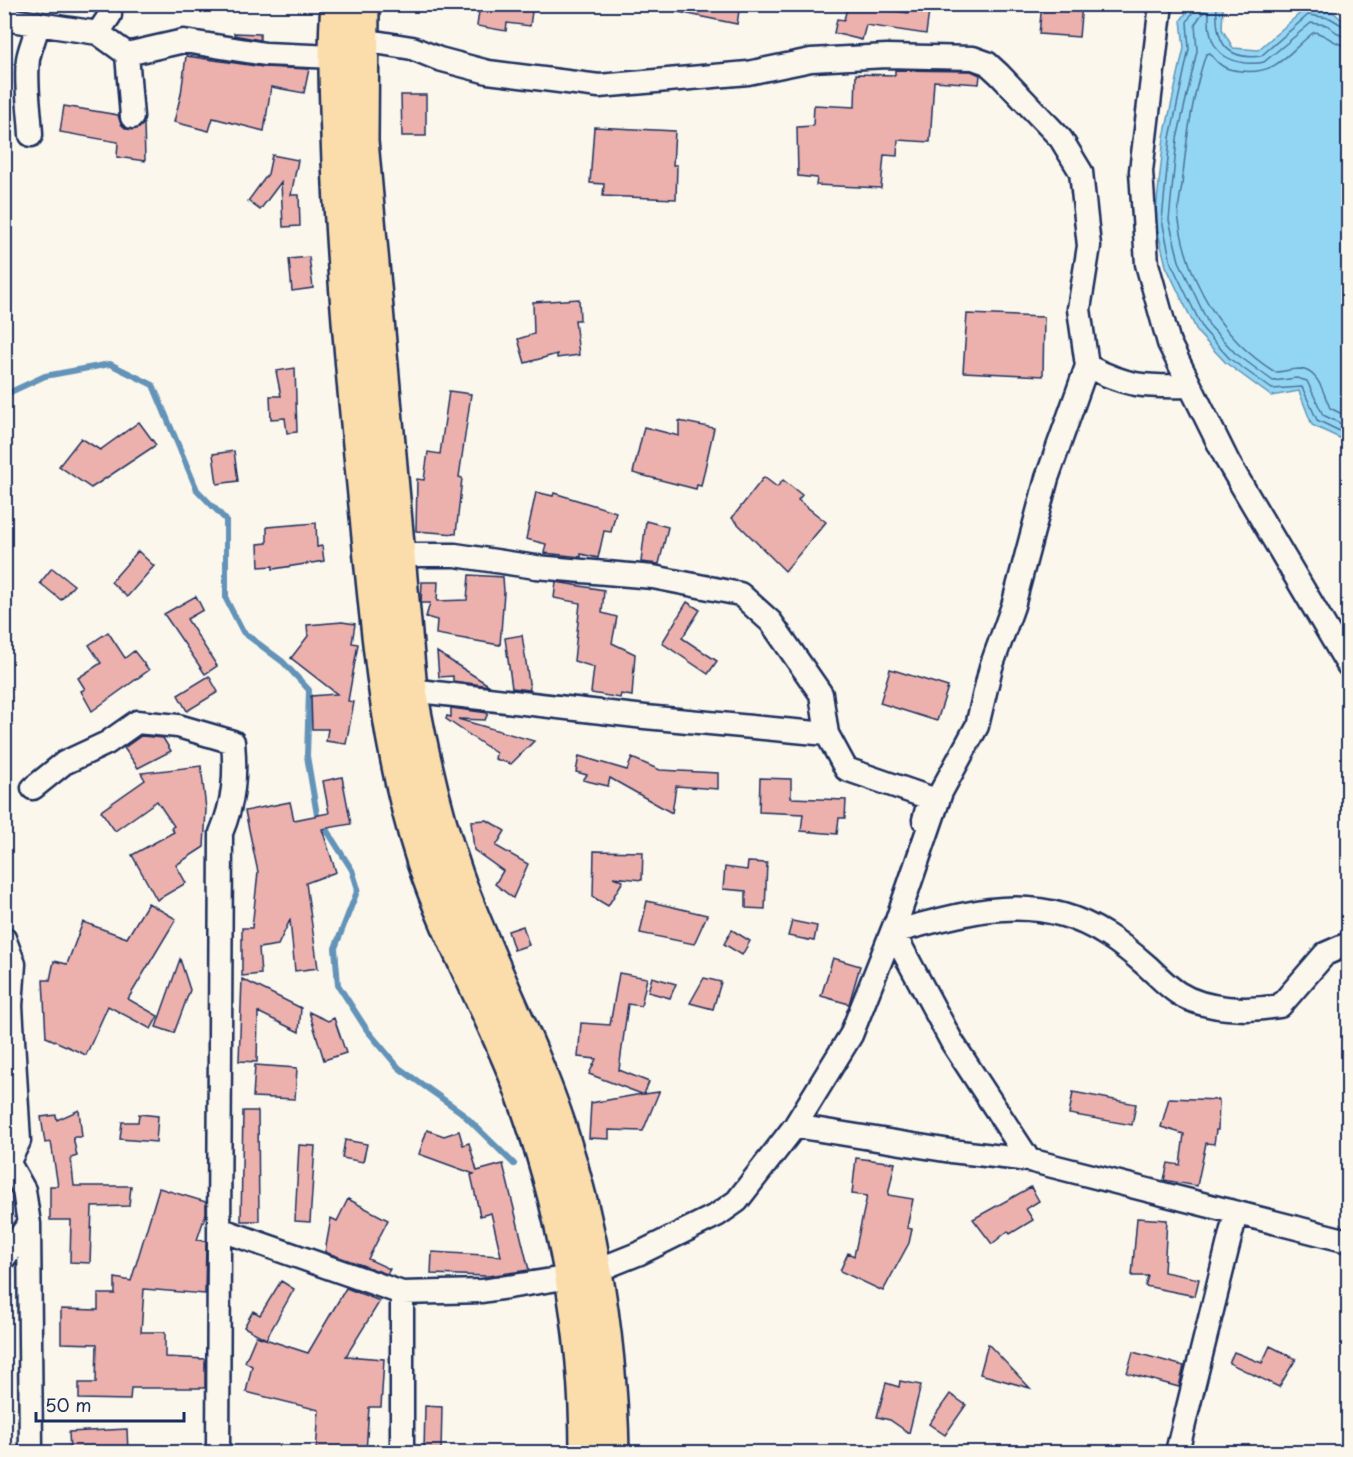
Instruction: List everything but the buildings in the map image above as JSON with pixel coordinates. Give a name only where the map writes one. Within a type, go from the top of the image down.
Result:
[{"type":"main road","points":[[338,4],[335,57],[341,220],[356,405],[384,688],[399,775],[429,874],[458,949],[521,1088],[560,1220],[583,1274],[610,1384],[612,1452]]},
{"type":"main road","points":[[362,4],[362,152],[396,555],[410,690],[422,756],[437,816],[456,875],[529,1046],[559,1128],[583,1214],[581,1343],[587,1452]]},
{"type":"street","points":[[98,33],[111,15],[109,4]]},
{"type":"street","points":[[1161,4],[1141,171],[1147,264],[1169,343],[1228,462],[1348,666]]},
{"type":"street","points":[[4,19],[98,33],[128,54],[184,41],[265,54],[335,57]]},
{"type":"street","points":[[31,135],[28,56],[36,37],[38,23]]},
{"type":"street","points":[[219,1229],[402,1293],[482,1291],[583,1274],[640,1253],[717,1215],[737,1201],[795,1126],[850,1035],[893,932],[941,792],[977,726],[991,666],[1013,606],[1047,478],[1087,366],[1079,309],[1089,246],[1081,172],[1061,139],[987,63],[973,58],[887,56],[811,60],[748,73],[599,86],[488,72],[439,59],[412,48],[362,40]]},
{"type":"street","points":[[128,54],[132,117]]},
{"type":"street","points":[[1087,366],[1118,381],[1145,387],[1190,386]]},
{"type":"street","points":[[396,555],[455,555],[546,568],[653,577],[740,594],[771,622],[821,694],[828,734],[846,769],[930,798],[893,932],[952,1042],[1029,1160]]},
{"type":"street","points":[[410,690],[645,717],[828,734]]},
{"type":"street","points":[[33,788],[64,763],[107,743],[137,722],[178,726],[233,742],[236,776],[231,810],[221,833],[218,1452]]},
{"type":"street","points":[[893,932],[989,908],[1025,908],[1062,914],[1095,927],[1139,959],[1178,993],[1204,1005],[1264,1009],[1280,1006],[1325,954],[1348,944]]},
{"type":"street","points":[[4,938],[14,964],[11,1006],[19,1141],[7,1157],[24,1190],[29,1224],[31,1452]]},
{"type":"street","points":[[795,1126],[951,1151],[1029,1160],[1348,1241]]},
{"type":"street","points":[[1177,1452],[1236,1213]]},
{"type":"street","points":[[4,1258],[29,1224]]},
{"type":"street","points":[[402,1293],[402,1452]]},
{"type":"water","points":[[1192,5],[1223,6],[1222,29],[1233,48],[1258,50],[1306,8],[1333,12],[1348,25],[1348,442],[1312,425],[1299,391],[1271,396],[1226,363],[1198,333],[1166,266],[1155,220],[1164,137],[1184,48],[1181,20]]},
{"type":"waterway","points":[[4,395],[45,376],[110,364],[153,385],[197,490],[226,520],[226,599],[243,632],[283,662],[309,690],[307,756],[317,815],[352,870],[358,889],[335,948],[338,985],[367,1030],[399,1068],[461,1112],[514,1164]]}]
